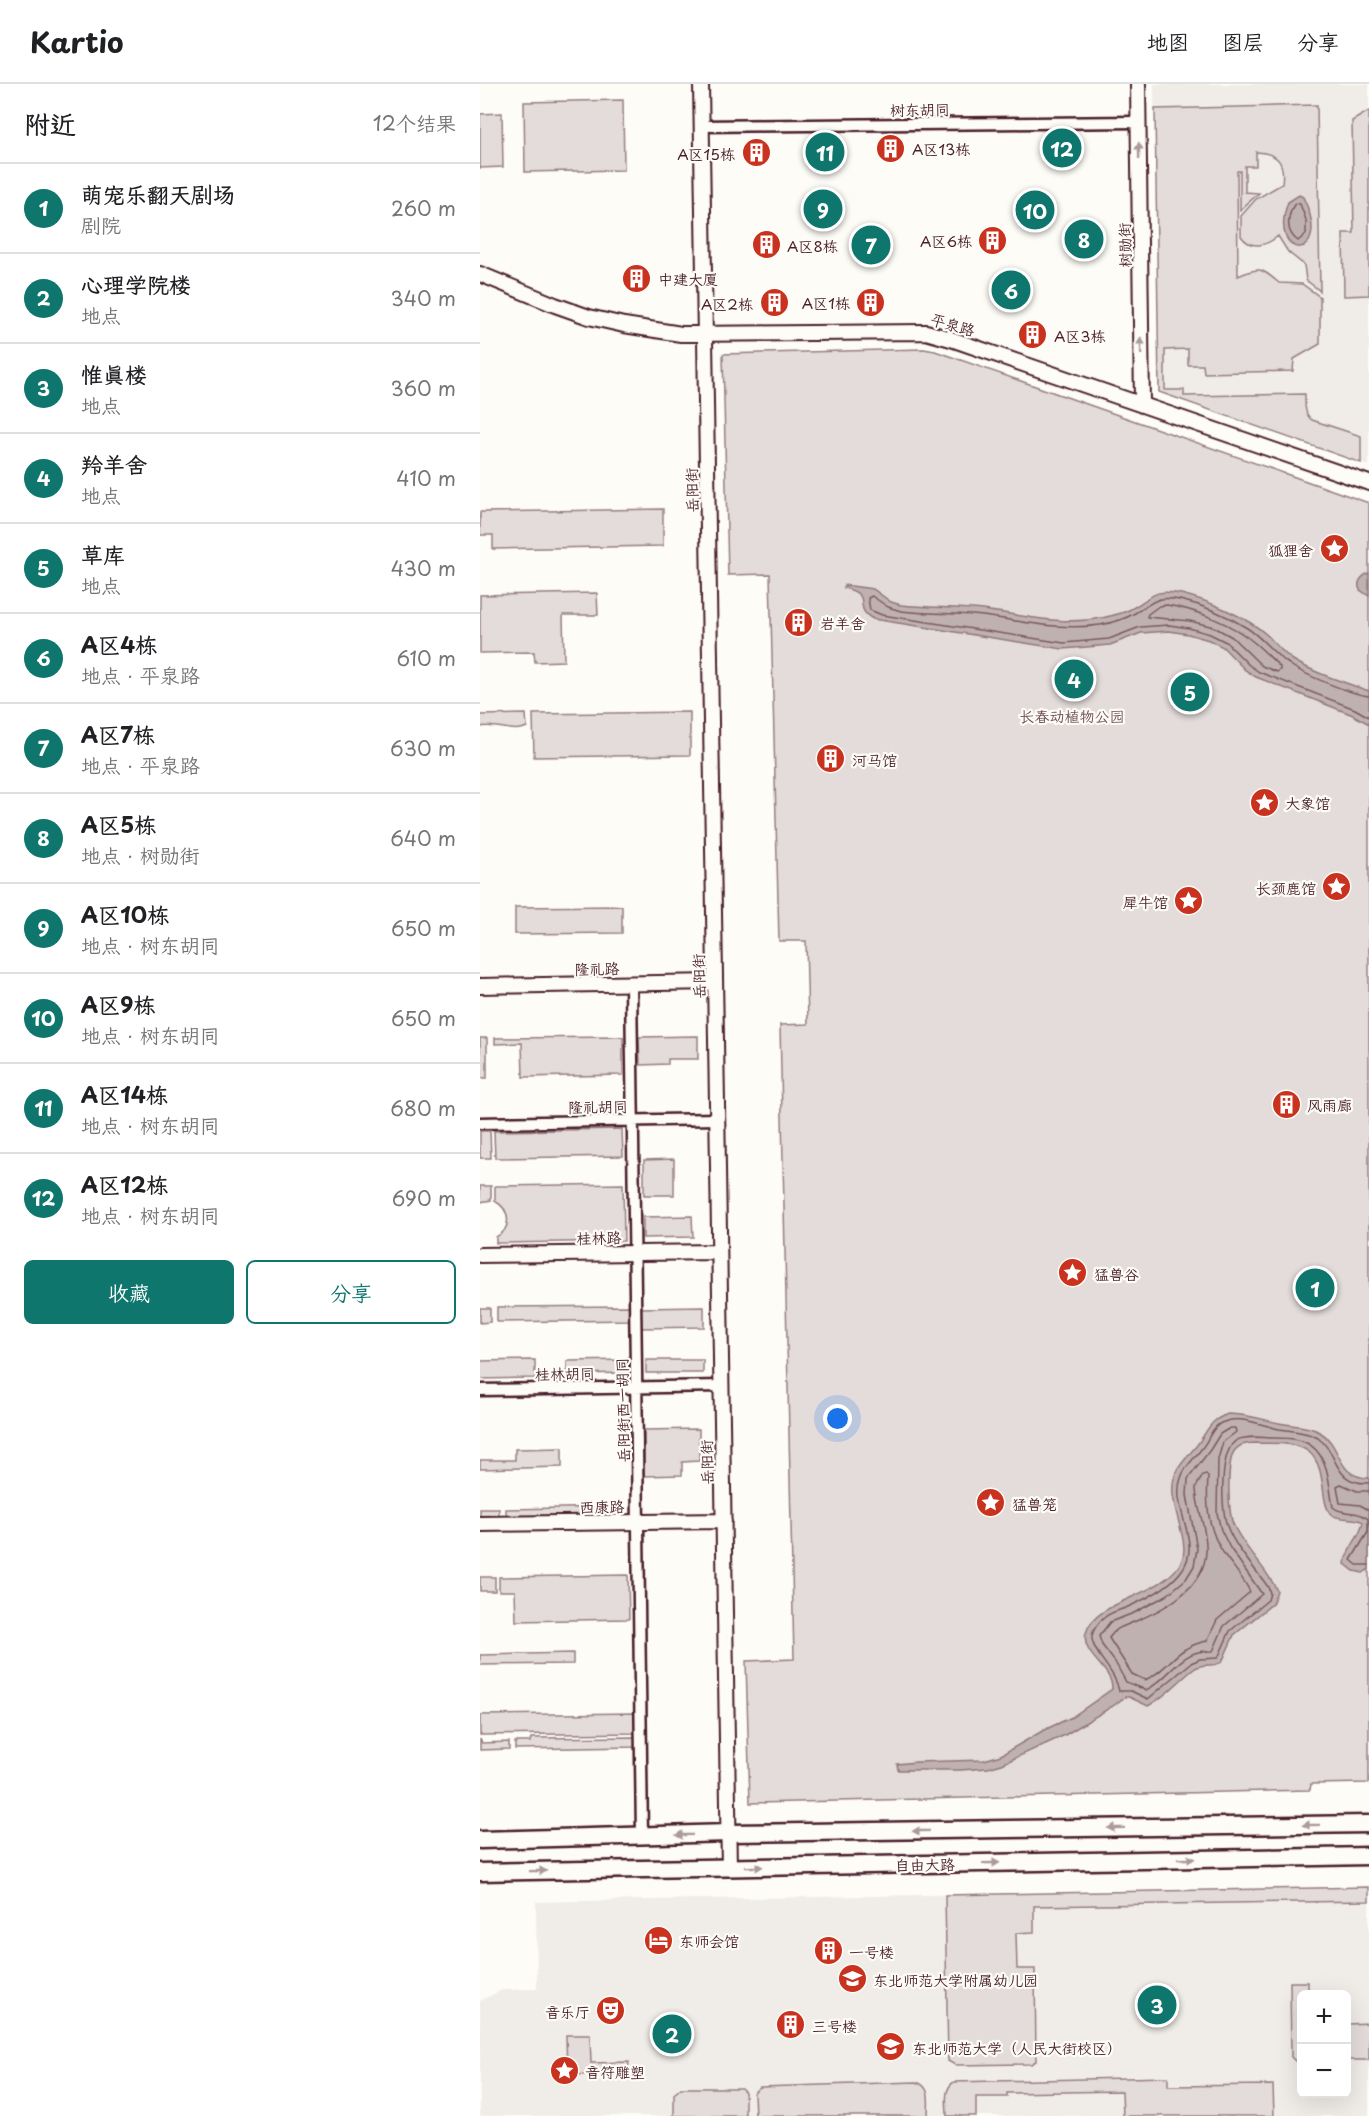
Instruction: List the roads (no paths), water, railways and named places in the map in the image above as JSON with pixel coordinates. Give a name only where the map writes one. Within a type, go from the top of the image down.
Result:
[{"type":"main road","points":[[480,1840],[729,1833],[1369,1824]]},
{"type":"main road","name":"自由大路","points":[[480,1872],[1369,1856]]},
{"type":"street","name":"岳阳街","points":[[700,84],[729,1868]]},
{"type":"street","name":"树勋街","points":[[1138,84],[1142,405]]},
{"type":"street","name":"树东胡同","points":[[701,126],[1138,122]]},
{"type":"street","name":"平泉路","points":[[480,274],[555,305],[589,316],[655,331],[705,335],[926,332],[1369,483]]},
{"type":"street","name":"隆礼路","points":[[480,986],[715,982]]},
{"type":"street","name":"岳阳街西一胡同","points":[[631,984],[642,1836]]},
{"type":"street","name":"隆礼胡同","points":[[480,1123],[717,1119]]},
{"type":"street","name":"桂林路","points":[[480,1256],[719,1252]]},
{"type":"street","name":"桂林胡同","points":[[480,1390],[722,1386]]},
{"type":"street","name":"西康路","points":[[480,1524],[724,1521]]},
{"type":"water","points":[[1299,195],[1303,197],[1311,219],[1311,234],[1307,244],[1300,247],[1292,245],[1286,236],[1284,222],[1288,202]]},
{"type":"water","points":[[1369,573],[1369,596],[1360,590],[1359,582]]},
{"type":"water","points":[[844,585],[873,589],[891,602],[901,605],[973,609],[1071,621],[1120,614],[1159,593],[1181,594],[1203,600],[1249,622],[1267,635],[1289,658],[1302,665],[1369,691],[1369,724],[1353,715],[1256,677],[1245,670],[1223,647],[1188,634],[1169,631],[1141,633],[1110,645],[1063,649],[873,619],[863,610],[859,594],[844,588]]},
{"type":"water","points":[[1228,1414],[1305,1427],[1320,1432],[1333,1445],[1350,1472],[1369,1478],[1369,1569],[1363,1573],[1354,1571],[1345,1564],[1363,1522],[1336,1517],[1328,1510],[1319,1467],[1309,1452],[1297,1446],[1284,1444],[1242,1445],[1235,1450],[1230,1465],[1229,1488],[1232,1520],[1244,1543],[1277,1591],[1272,1604],[1234,1635],[1222,1662],[1197,1667],[1161,1698],[1148,1706],[1125,1697],[1065,1735],[1002,1764],[988,1768],[960,1770],[898,1770],[897,1764],[984,1760],[1001,1755],[1072,1717],[1112,1689],[1108,1674],[1088,1648],[1085,1641],[1086,1633],[1092,1621],[1103,1612],[1161,1582],[1182,1560],[1183,1542],[1173,1496],[1175,1475],[1213,1423]]},
{"type":"place","name":"A区13栋","points":[[891,148]]},
{"type":"place","name":"A区12栋","points":[[1062,148]]},
{"type":"place","name":"A区14栋","points":[[825,152]]},
{"type":"place","name":"A区15栋","points":[[756,153]]},
{"type":"place","name":"A区10栋","points":[[823,209]]},
{"type":"place","name":"A区9栋","points":[[1035,210]]},
{"type":"place","name":"A区5栋","points":[[1084,239]]},
{"type":"place","name":"A区6栋","points":[[993,240]]},
{"type":"place","name":"A区8栋","points":[[766,245]]},
{"type":"place","name":"A区7栋","points":[[871,245]]},
{"type":"place","name":"中建大厦","points":[[637,278]]},
{"type":"place","name":"A区4栋","points":[[1011,290]]},
{"type":"place","name":"A区1栋","points":[[871,302]]},
{"type":"place","name":"A区2栋","points":[[774,303]]},
{"type":"place","name":"A区3栋","points":[[1033,335]]},
{"type":"place","name":"狐狸舍","points":[[1334,549]]},
{"type":"place","name":"岩羊舍","points":[[799,622]]},
{"type":"place","name":"羚羊舍","points":[[1074,679]]},
{"type":"place","name":"草库","points":[[1190,692]]},
{"type":"place","name":"河马馆","points":[[831,759]]},
{"type":"place","name":"大象馆","points":[[1264,802]]},
{"type":"place","name":"长颈鹿馆","points":[[1337,887]]},
{"type":"place","name":"犀牛馆","points":[[1189,901]]},
{"type":"place","name":"风雨廊","points":[[1286,1104]]},
{"type":"place","name":"猛兽谷","points":[[1073,1273]]},
{"type":"place","name":"萌宠乐翻天剧场","points":[[1315,1288]]},
{"type":"place","name":"猛兽笼","points":[[991,1503]]},
{"type":"place","name":"东师会馆","points":[[658,1940]]},
{"type":"place","name":"一号楼","points":[[828,1951]]},
{"type":"place","name":"东北师范大学附属幼儿园","points":[[852,1979]]},
{"type":"place","name":"惟真楼","points":[[1157,2005]]},
{"type":"place","name":"音乐厅","points":[[611,2011]]},
{"type":"place","name":"三号楼","points":[[791,2025]]},
{"type":"place","name":"心理学院楼","points":[[672,2034]]},
{"type":"place","name":"东北师范大学（人民大街校区）","points":[[891,2047]]},
{"type":"place","name":"音符雕塑","points":[[564,2071]]},
{"type":"park label","name":"长春动植物公园","points":[[1072,715]]}]
